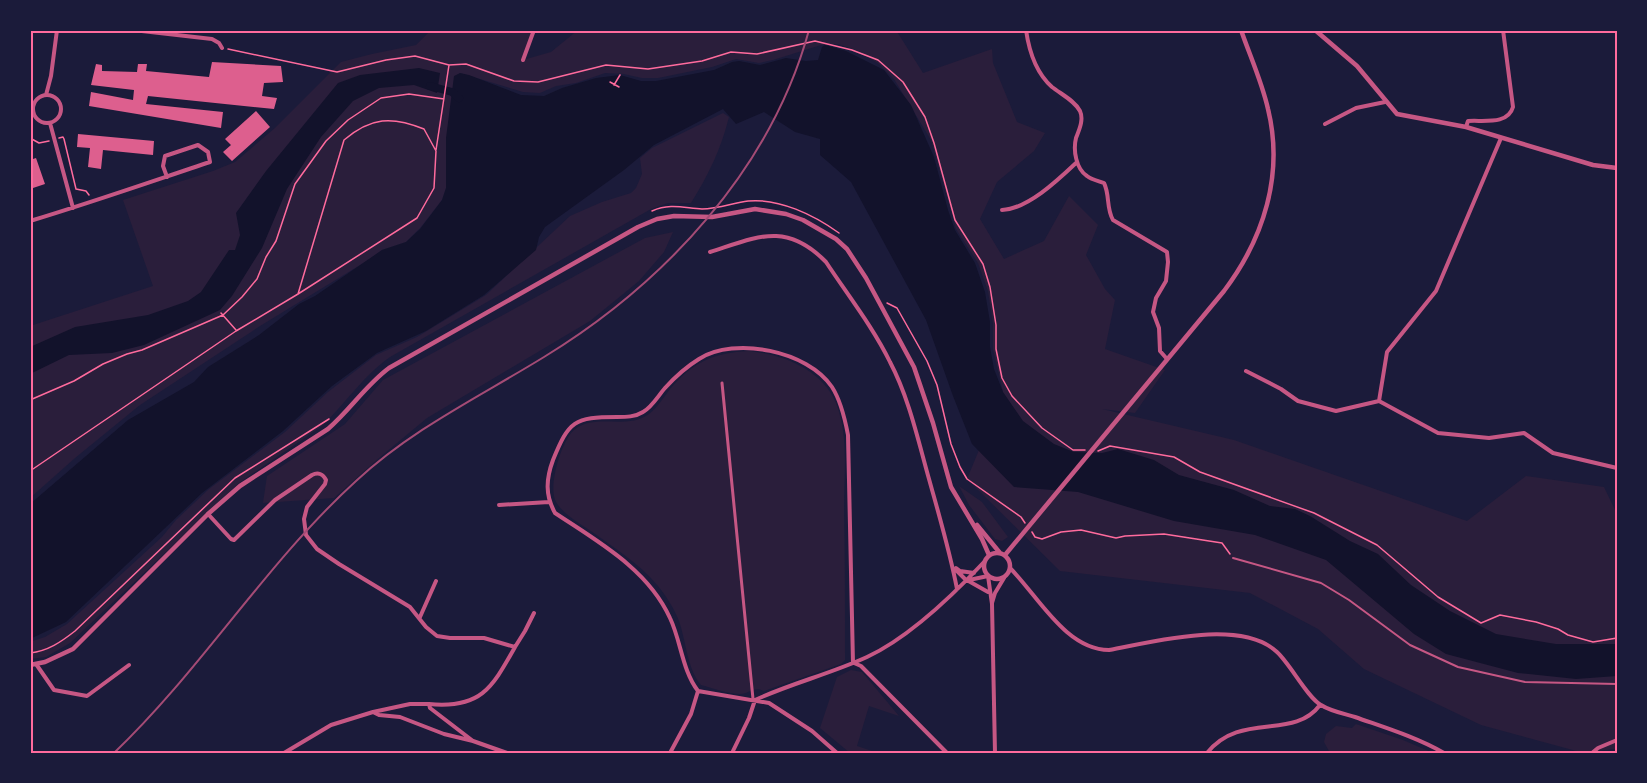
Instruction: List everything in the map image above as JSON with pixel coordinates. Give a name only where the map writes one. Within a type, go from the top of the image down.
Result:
[{"type":"street","points":[[46,95],[57,30]]},
{"type":"street","points":[[133,30],[212,39],[222,48]]},
{"type":"street","points":[[523,60],[534,30]]},
{"type":"street","points":[[1026,30],[1028,50],[1036,65],[1051,86],[1080,111],[1082,119],[1075,142],[1077,162],[1086,176],[1104,183],[1113,219],[1167,252],[1166,281],[1156,298],[1154,312],[1159,328],[1160,351],[1167,359]]},
{"type":"street","points":[[989,555],[1002,554],[1016,541],[1136,397],[1242,267],[1262,226],[1273,176],[1273,131],[1262,87],[1241,30]]},
{"type":"street","points":[[1315,30],[1358,66],[1397,114],[1466,126],[1593,165],[1617,168]]},
{"type":"street","points":[[1466,126],[1468,121],[1506,119],[1511,115],[1513,107],[1503,30]]},
{"type":"street","points":[[46,95],[55,97],[60,105],[58,118],[50,123],[40,122],[31,110],[35,101],[46,95]]},
{"type":"street","points":[[1325,124],[1356,108],[1385,102]]},
{"type":"street","points":[[50,123],[73,208]]},
{"type":"street","points":[[1379,401],[1387,352],[1436,291],[1501,138]]},
{"type":"street","points":[[30,221],[92,202],[167,177],[210,162],[208,152],[198,145],[165,156],[163,166],[167,177]]},
{"type":"street","points":[[1002,210],[1017,206],[1038,195],[1077,162]]},
{"type":"street","points":[[129,665],[87,696],[54,690],[33,664],[45,662],[73,648],[208,514],[240,486],[328,429],[373,381],[389,368],[638,228],[657,219],[674,216],[712,217],[755,209],[786,214],[803,220],[836,239],[846,249],[866,279],[914,367],[951,487],[989,555]]},
{"type":"street","points":[[711,252],[759,236],[772,235],[800,242],[815,251],[826,262],[879,343],[894,371],[918,437],[953,566],[957,589]]},
{"type":"street","points":[[670,753],[691,714],[698,691],[687,670],[670,618],[660,599],[646,581],[622,560],[555,513],[549,502],[547,491],[550,469],[562,438],[575,423],[593,417],[630,417],[640,414],[647,410],[679,373],[714,351],[752,348],[781,353],[821,375],[831,387],[844,417],[848,435],[853,663]]},
{"type":"street","points":[[1246,371],[1281,389],[1298,402],[1336,411],[1379,401],[1438,433],[1489,438],[1524,433],[1553,453],[1617,468]]},
{"type":"street","points":[[722,383],[754,700],[749,718],[732,753]]},
{"type":"street","points":[[208,514],[234,540],[275,500],[312,475],[320,474],[324,477],[325,484],[306,510],[304,519],[305,532],[317,549],[406,604],[420,617],[429,630],[440,637],[484,638],[515,647]]},
{"type":"street","points":[[499,505],[549,502]]},
{"type":"street","points":[[964,509],[1009,560],[1010,568],[1064,629],[1086,646],[1097,650],[1109,650],[1211,634],[1251,639],[1275,650],[1320,705],[1403,733],[1444,753]]},
{"type":"street","points":[[754,700],[853,663],[899,638],[968,580],[989,555]]},
{"type":"street","points":[[984,562],[984,570],[988,576],[995,580],[1004,578]]},
{"type":"street","points":[[953,566],[960,571],[974,573]]},
{"type":"street","points":[[953,566],[957,573],[989,593]]},
{"type":"street","points":[[992,604],[995,593],[1010,568]]},
{"type":"street","points":[[968,580],[988,576]]},
{"type":"street","points":[[988,576],[992,604],[995,753]]},
{"type":"street","points":[[420,617],[436,581]]},
{"type":"street","points":[[284,753],[331,725],[373,712],[410,704],[457,705],[482,694],[498,677],[534,614]]},
{"type":"street","points":[[853,663],[861,666],[947,753]]},
{"type":"street","points":[[698,691],[769,703],[804,726],[837,753]]},
{"type":"street","points":[[429,704],[430,708],[473,741]]},
{"type":"street","points":[[1207,753],[1216,742],[1236,731],[1300,722],[1312,715],[1320,705]]},
{"type":"street","points":[[373,712],[379,715],[400,717],[444,734],[507,753]]},
{"type":"street","points":[[1592,753],[1617,740]]},
{"type":"lane","points":[[1233,558],[1321,583],[1349,600],[1410,645],[1458,667],[1525,682],[1617,684]]},
{"type":"path","points":[[222,48],[337,72],[386,60],[415,56],[449,65],[466,64],[514,81],[538,82],[606,65],[648,69],[702,61],[730,52],[757,54],[815,41],[852,50],[878,60],[903,82],[925,117],[955,220],[982,264],[990,287],[996,325],[996,349],[1002,378],[1012,396],[1042,428],[1073,450],[1101,451],[1110,446],[1174,457],[1200,472],[1314,513],[1377,545],[1438,597],[1481,623],[1500,615],[1536,622],[1593,642],[1617,639]]},
{"type":"path","points":[[30,471],[236,331],[417,218],[435,188],[436,151],[449,65]]},
{"type":"path","points":[[614,85],[620,75]]},
{"type":"path","points":[[610,82],[619,87]]},
{"type":"path","points":[[30,400],[74,381],[103,364],[142,350],[222,314],[242,297],[257,279],[276,241],[295,184],[326,141],[348,120],[381,98],[409,94],[444,99]]},
{"type":"path","points":[[298,294],[344,140],[356,130],[370,123],[383,120],[405,122],[424,129],[436,151]]},
{"type":"path","points":[[30,138],[39,143],[63,137],[76,189],[86,191],[92,202]]},
{"type":"path","points":[[652,211],[671,206],[700,209]]},
{"type":"path","points":[[886,303],[897,308],[938,385],[951,444],[963,473],[1021,517],[1026,524]]},
{"type":"path","points":[[222,314],[236,331]]},
{"type":"path","points":[[1030,531],[1035,537],[1042,539],[1061,532],[1081,530],[1116,538],[1164,534],[1222,543],[1233,558]]},
{"type":"shaded area","points":[[431,30],[534,30],[523,60],[551,52],[578,30],[896,30],[923,73],[992,49],[993,63],[1017,122],[1045,133],[1034,151],[997,182],[980,219],[1004,259],[1044,241],[1069,196],[1098,225],[1086,255],[1105,289],[1115,300],[1105,349],[1165,370],[1135,413],[1102,409],[1234,440],[1467,521],[1526,476],[1604,487],[1617,514],[1617,749],[1580,752],[1481,725],[1364,669],[1318,629],[1250,593],[1060,571],[967,479],[1003,392],[993,349],[993,324],[988,291],[978,263],[956,229],[931,140],[894,79],[879,64],[861,52],[838,44],[821,45],[759,63],[736,59],[712,67],[658,78],[605,73],[576,83],[556,86],[540,93],[523,92],[460,73],[446,143],[446,188],[442,200],[406,242],[382,250],[260,326],[140,405],[30,498],[30,326],[153,286],[123,200],[235,162],[275,128],[341,62],[416,45]]},
{"type":"shaded area","points":[[825,45],[846,51],[884,70],[911,105],[934,157],[955,230],[975,263],[985,292],[994,369],[1003,392],[1023,421],[1054,444],[1074,452],[1102,453],[1118,449],[1154,460],[1179,475],[1234,490],[1270,506],[1295,509],[1350,541],[1378,554],[1411,585],[1450,611],[1496,634],[1556,644],[1617,644],[1617,676],[1576,679],[1518,673],[1446,654],[1414,634],[1326,560],[1255,535],[1174,521],[1078,492],[1014,487],[972,444],[926,320],[851,182],[820,155],[820,139],[795,132],[764,112],[736,124],[723,109],[654,145],[624,170],[545,227],[539,237],[536,250],[484,295],[426,331],[377,353],[332,386],[283,431],[202,493],[66,622],[30,639],[30,504],[128,420],[194,382],[208,367],[259,335],[299,304],[315,296],[382,250],[406,242],[420,229],[442,200],[446,188],[446,138],[454,76],[460,73],[469,75],[521,95],[544,96],[596,78],[620,75],[641,81],[656,81],[714,70],[739,61],[760,65],[786,58],[818,60],[822,47]]},
{"type":"shaded area","points":[[419,68],[440,73],[437,93],[414,85],[379,88],[353,101],[321,137],[287,189],[262,248],[232,296],[220,310],[144,345],[112,353],[69,355],[30,374],[30,347],[75,327],[148,315],[188,301],[201,292],[229,250],[235,250],[240,235],[236,213],[266,171],[338,83],[360,75]]},
{"type":"shaded area","points":[[723,113],[729,117],[722,140],[691,203],[668,203],[651,209],[390,357],[371,373],[322,426],[239,483],[70,643],[46,657],[30,659],[30,642],[45,637],[67,624],[162,537],[176,520],[209,489],[285,432],[328,392],[376,355],[417,337],[486,295],[570,216],[602,202],[631,193],[636,188],[642,174],[640,158],[652,148]]},
{"type":"shaded area","points":[[673,232],[664,252],[639,281],[590,321],[427,418],[334,498],[263,503],[267,476],[345,424],[383,380],[645,238]]},
{"type":"shaded area","points":[[749,351],[787,360],[811,372],[830,391],[836,403],[843,428],[845,455],[845,660],[841,664],[764,691],[757,689],[740,694],[701,685],[690,663],[677,616],[670,602],[651,578],[635,563],[563,510],[556,502],[553,487],[562,450],[569,436],[577,428],[596,422],[639,419],[652,412],[670,389],[696,366],[714,357]]},
{"type":"shaded area","points":[[959,486],[982,502],[1008,537],[1002,541],[995,539],[969,505]]},
{"type":"shaded area","points":[[851,670],[862,672],[899,716],[869,706],[857,746],[878,753],[850,753],[820,728],[837,677]]},
{"type":"shaded area","points":[[1356,724],[1433,753],[1330,753],[1324,742],[1326,734],[1336,726],[1352,728]]},
{"type":"building","points":[[212,62],[281,66],[283,82],[264,83],[262,96],[277,98],[274,109],[148,96],[146,104],[223,112],[221,128],[89,106],[91,92],[133,100],[134,90],[91,85],[96,64],[102,65],[102,71],[137,72],[138,64],[147,64],[146,71],[209,77]]},
{"type":"building","points":[[256,111],[270,127],[232,161],[223,152],[231,145],[225,139]]},
{"type":"building","points":[[78,134],[154,141],[153,155],[103,150],[101,169],[88,167],[90,148],[77,147]]},
{"type":"building","points":[[36,158],[45,184],[30,189],[30,160]]},
{"type":"waterway","points":[[430,86],[452,92],[459,98]]},
{"type":"railway","points":[[114,753],[176,687],[293,546],[323,513],[377,462],[423,429],[544,357],[589,327],[671,258],[708,218],[740,175],[769,129],[792,81],[809,30]]}]
